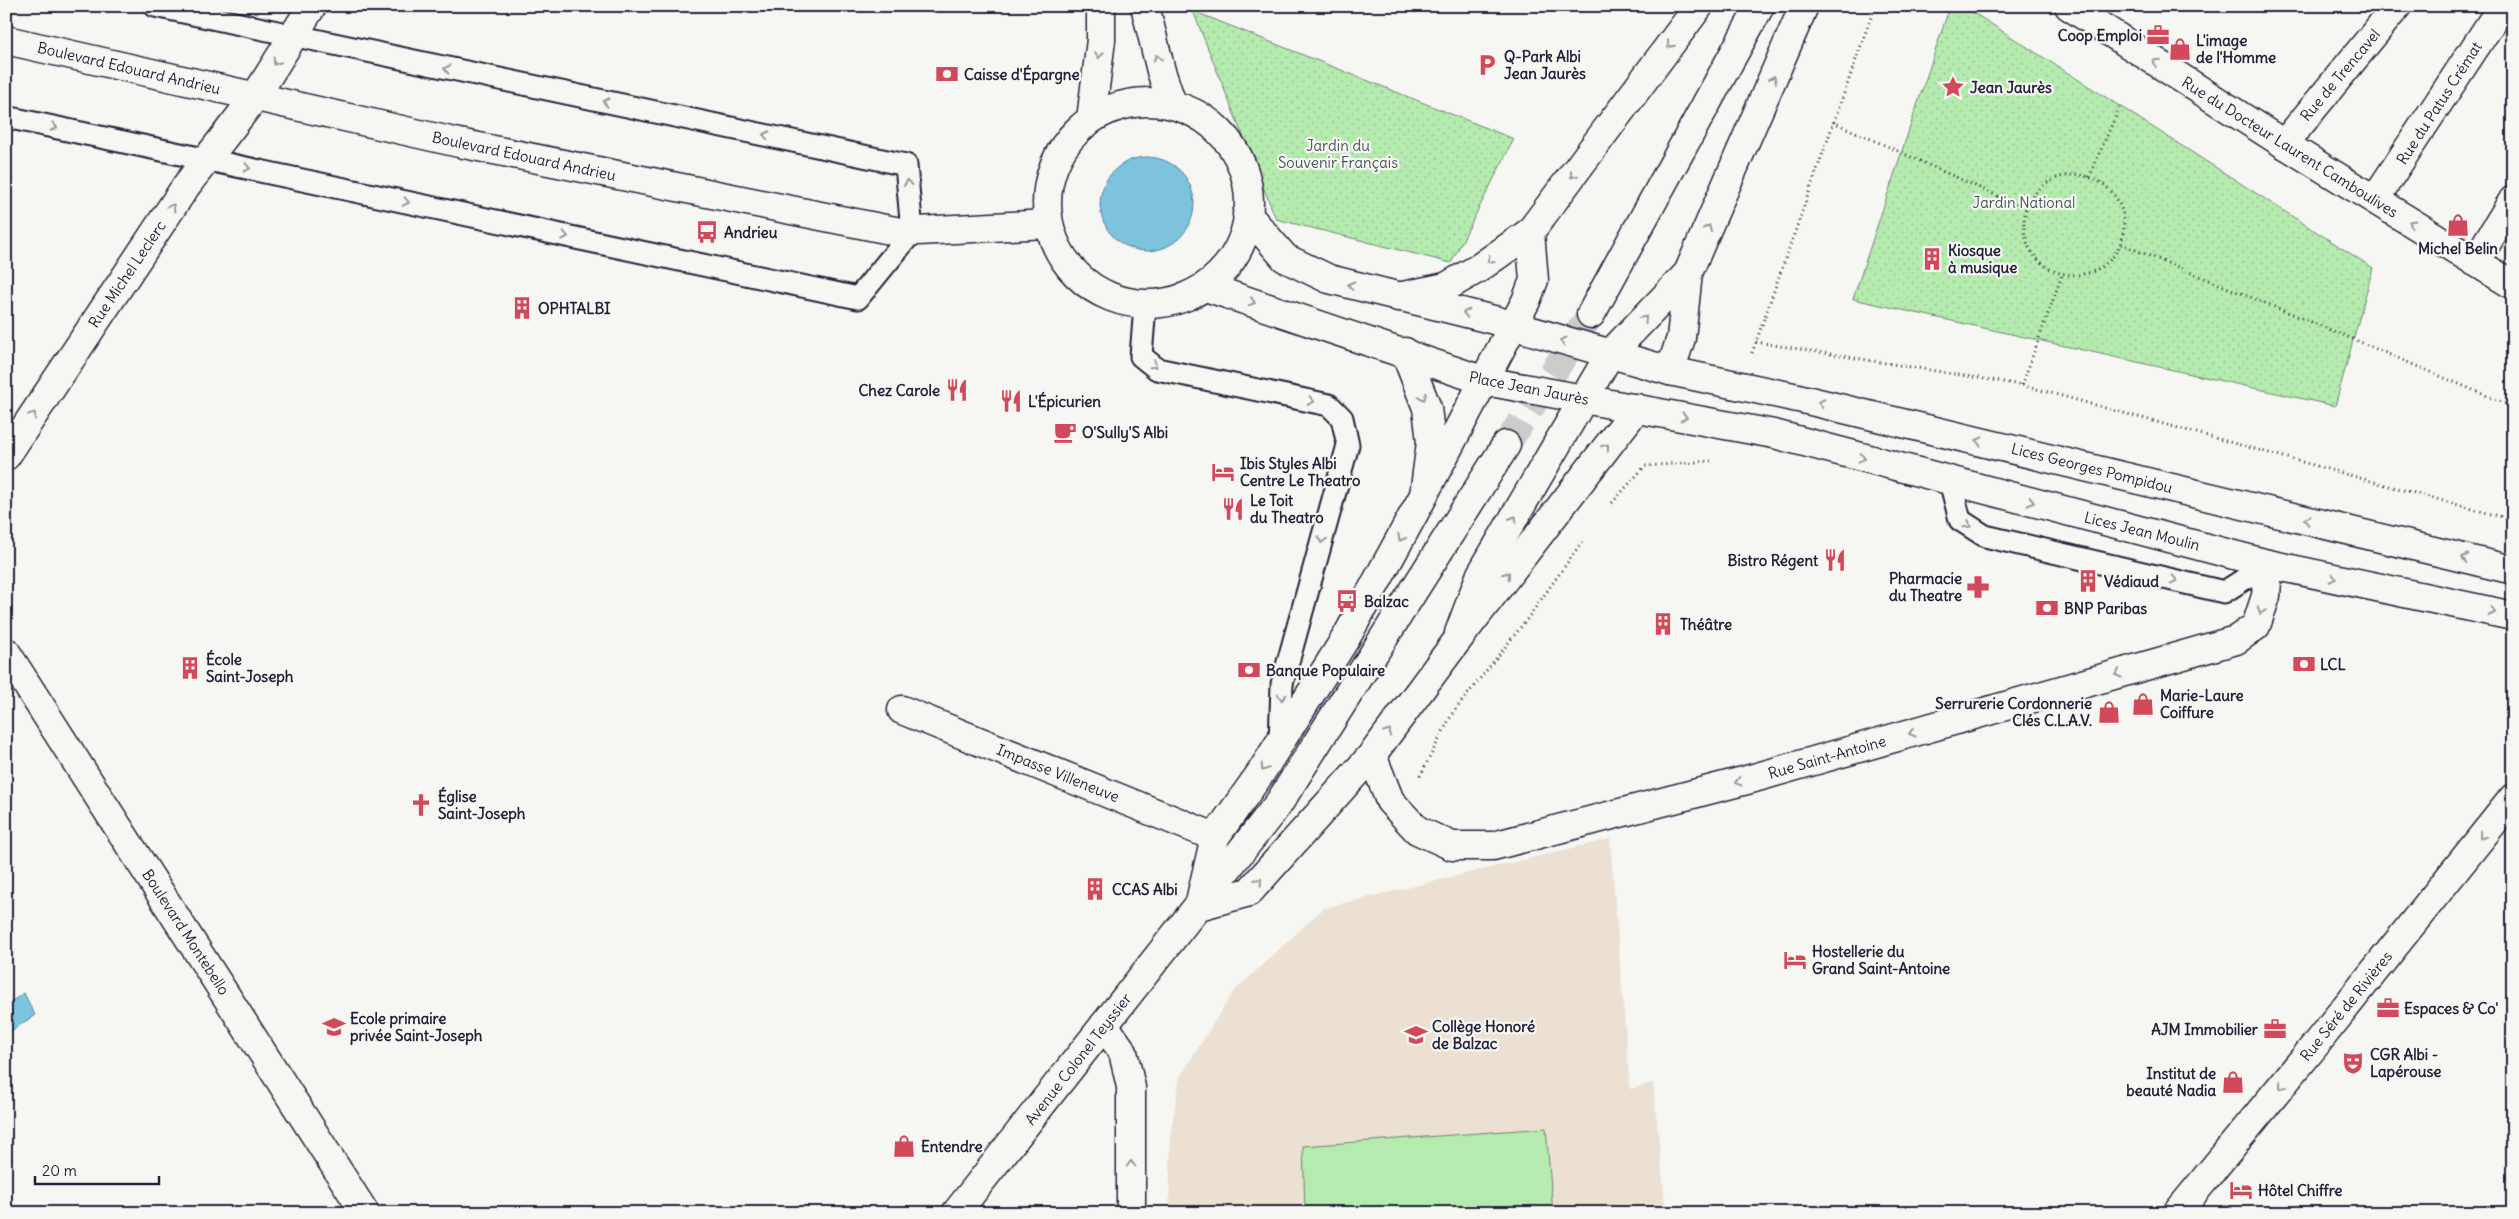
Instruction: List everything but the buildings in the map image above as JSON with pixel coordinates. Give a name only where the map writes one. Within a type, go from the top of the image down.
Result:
[{"type":"main road","name":"Rue Michel Leclerc","points":[[6,456],[186,186],[255,96],[312,6]]},
{"type":"main road","points":[[1090,119],[1101,40],[1101,6]]},
{"type":"main road","points":[[1145,6],[1161,71],[1172,104]]},
{"type":"main road","points":[[1398,297],[1446,287],[1479,268],[1530,232],[1699,6]]},
{"type":"main road","points":[[1591,314],[1760,6]]},
{"type":"main road","points":[[1247,214],[1285,258],[1329,279],[1494,320],[1670,371],[1681,338],[1688,272],[1804,6]]},
{"type":"main road","name":"Rue de Trencavel","points":[[2284,144],[2397,6]]},
{"type":"main road","name":"Rue du Patus Crémat","points":[[2375,200],[2501,8],[2499,6]]},
{"type":"main road","name":"Rue du Docteur Laurent Camboulives","points":[[2091,11],[2284,144],[2513,285]]},
{"type":"main road","name":"Boulevard Edouard Andrieu","points":[[6,40],[459,143],[900,232],[1047,224]]},
{"type":"main road","points":[[1138,102],[1172,104],[1199,115],[1222,133],[1238,156],[1248,184],[1247,214],[1242,241],[1228,265],[1206,287],[1178,300],[1145,306],[1112,299],[1082,282],[1060,256],[1047,224],[1046,189],[1057,156],[1090,119],[1106,110],[1138,102]]},
{"type":"main road","points":[[2475,262],[2513,200]]},
{"type":"main road","points":[[1530,232],[1534,280],[1513,327],[1347,636],[1280,742],[1215,837],[1199,906],[1249,892],[1372,755],[1456,642],[1636,408]]},
{"type":"main road","points":[[1456,642],[1481,574],[1610,354],[1688,272]]},
{"type":"main road","name":"Place Jean Jaurès","points":[[1206,287],[1405,352],[1461,374],[1485,381],[1774,434]]},
{"type":"main road","points":[[1405,352],[1427,408],[1431,442],[1424,495]]},
{"type":"main road","name":"Lices Georges Pompidou","points":[[1670,371],[1808,400],[2513,570]]},
{"type":"main road","name":"Lices Jean Moulin","points":[[1774,434],[1950,482],[2268,564],[2513,616]]},
{"type":"main road","name":"Avenue Colonel Teyssier","points":[[956,1213],[1279,803],[1506,445]]},
{"type":"main road","name":"Rue Saint-Antoine","points":[[1372,755],[1390,801],[1417,830],[1452,846],[1493,846],[1747,780],[2236,640],[2256,626],[2266,596],[2268,564]]},
{"type":"main road","name":"Boulevard Montebello","points":[[6,652],[365,1213]]},
{"type":"main road","name":"Impasse Villeneuve","points":[[902,710],[1215,837]]},
{"type":"main road","name":"Rue Séré de Rivières","points":[[2177,1213],[2323,1037],[2513,798]]},
{"type":"main road","points":[[1104,1025],[1123,1052],[1130,1087],[1131,1213]]},
{"type":"lane","points":[[6,117],[858,298],[912,232],[906,165],[292,37],[155,6]]},
{"type":"lane","points":[[1145,306],[1141,356],[1157,369],[1329,405],[1342,418],[1348,445],[1282,684],[1280,742]]},
{"type":"lane","points":[[1950,482],[1960,520],[1985,536],[2224,592],[2268,564]]},
{"type":"path","points":[[1741,387],[1875,6]]},
{"type":"path","points":[[2089,177],[2120,106]]},
{"type":"path","points":[[1833,122],[2027,209]]},
{"type":"path","points":[[2073,175],[2089,177],[2104,184],[2115,196],[2123,211],[2124,227],[2121,244],[2114,256],[2103,266],[2090,273],[2077,276],[2062,275],[2047,268],[2035,256],[2027,242],[2024,225],[2027,209],[2034,196],[2045,185],[2058,177],[2073,175]]},
{"type":"path","points":[[2121,244],[2513,407]]},
{"type":"path","points":[[2022,385],[2062,275]]},
{"type":"path","points":[[1756,342],[2022,385],[2513,520]]},
{"type":"path","points":[[1606,509],[1645,466],[1718,460]]},
{"type":"path","points":[[1401,812],[1452,714],[1528,618],[1584,540]]},
{"type":"shaded area","name":"Collège Honoré de Balzac","points":[[1610,839],[1630,1089],[1653,1083],[1666,1213],[1169,1213],[1171,1131],[1180,1077],[1233,992],[1324,908]]},
{"type":"green space","name":"Jardin National","points":[[1950,6],[1963,6],[2373,268],[2335,406],[1853,299]]},
{"type":"green space","name":"Jardin du Souvenir Français","points":[[1193,11],[1514,139],[1451,263],[1276,219]]},
{"type":"green space","points":[[1546,1128],[1553,1213],[1305,1213],[1303,1146]]},
{"type":"water","points":[[1147,157],[1165,161],[1180,171],[1190,186],[1194,204],[1190,222],[1180,237],[1165,247],[1147,251],[1129,247],[1114,237],[1104,222],[1100,204],[1104,186],[1114,171],[1129,161]]},
{"type":"water","points":[[24,993],[35,1015],[6,1034],[6,1005]]},
{"type":"tunnel","points":[[1506,445],[1591,314]]},
{"type":"place","name":"Coop Emploi","points":[[2158,35]]},
{"type":"place","name":"L'image de l'Homme","points":[[2180,49]]},
{"type":"place","name":"Q-Park Albi Jean Jaurès","points":[[1487,65]]},
{"type":"place","name":"Caisse d'Épargne","points":[[947,74]]},
{"type":"place","name":"Jean Jaurès","points":[[1953,87]]},
{"type":"place","name":"Michel Belin","points":[[2458,225]]},
{"type":"place","name":"Andrieu","points":[[707,232]]},
{"type":"place","name":"Kiosque à musique","points":[[1932,259]]},
{"type":"place","name":"OPHTALBI","points":[[522,308]]},
{"type":"place","name":"Chez Carole","points":[[957,390]]},
{"type":"place","name":"L'Épicurien","points":[[1011,401]]},
{"type":"place","name":"O'Sully'S Albi","points":[[1065,432]]},
{"type":"place","name":"Ibis Styles Albi Centre Le Theatro","points":[[1223,472]]},
{"type":"place","name":"Le Toit du Theatro","points":[[1233,509]]},
{"type":"place","name":"Bistro Régent","points":[[1835,560]]},
{"type":"place","name":"Védiaud","points":[[2088,581]]},
{"type":"place","name":"Pharmacie du Theatre","points":[[1978,587]]},
{"type":"place","name":"Balzac","points":[[1347,601]]},
{"type":"place","name":"BNP Paribas","points":[[2047,608]]},
{"type":"place","name":"Théâtre","points":[[1663,624]]},
{"type":"place","name":"LCL","points":[[2304,664]]},
{"type":"place","name":"École Saint-Joseph","points":[[190,668]]},
{"type":"place","name":"Banque Populaire","points":[[1249,670]]},
{"type":"place","name":"Marie-Laure Coiffure","points":[[2143,704]]},
{"type":"place","name":"Serrurerie Cordonnerie Clés C.L.A.V.","points":[[2109,712]]},
{"type":"place","name":"Église Saint-Joseph","points":[[421,805]]},
{"type":"place","name":"CCAS Albi","points":[[1095,889]]},
{"type":"place","name":"Hostellerie du Grand Saint-Antoine","points":[[1795,960]]},
{"type":"place","name":"Espaces & Co'","points":[[2388,1008]]},
{"type":"place","name":"Ecole primaire privée Saint-Joseph","points":[[334,1027]]},
{"type":"place","name":"AJM Immobilier","points":[[2275,1029]]},
{"type":"place","name":"Collège Honoré de Balzac","points":[[1416,1035]]},
{"type":"place","name":"CGR Albi - Lapérouse","points":[[2353,1063]]},
{"type":"place","name":"Institut de beauté Nadia","points":[[2233,1082]]},
{"type":"place","name":"Entendre","points":[[904,1146]]},
{"type":"place","name":"Hôtel Chiffre","points":[[2241,1190]]}]
